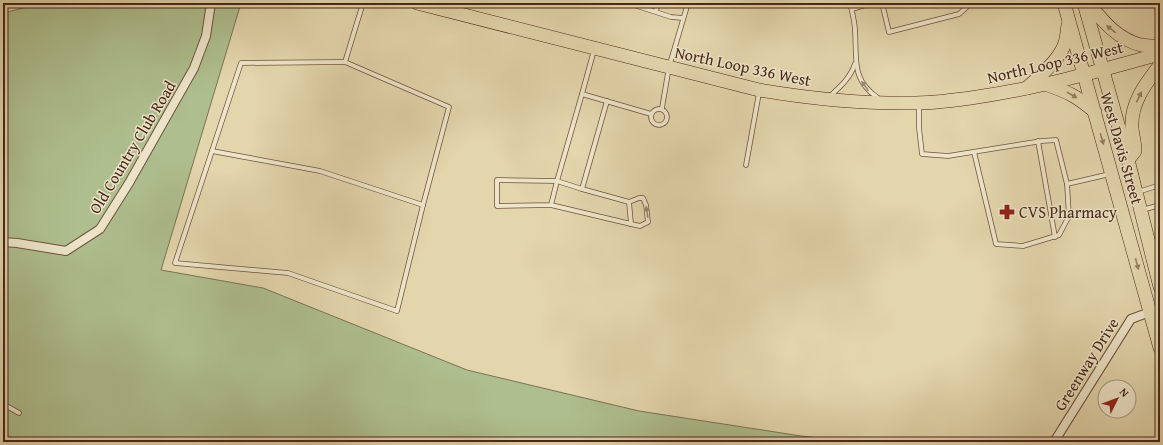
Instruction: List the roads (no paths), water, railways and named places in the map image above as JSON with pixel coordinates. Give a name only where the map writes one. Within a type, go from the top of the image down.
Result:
[{"type":"main road","name":"North Loop 336 West","points":[[417,3],[759,90],[856,103],[919,103],[952,100],[1026,89],[1160,54]]},
{"type":"main road","name":"West Davis Street","points":[[1064,3],[1160,348]]},
{"type":"main road","name":"West Davis Street","points":[[1084,3],[1128,160],[1135,193],[1160,287]]},
{"type":"main road","points":[[1088,3],[1106,24],[1120,36],[1141,45],[1160,47]]},
{"type":"main road","points":[[1026,89],[1046,70],[1057,56],[1065,43],[1069,21]]},
{"type":"main road","points":[[1128,160],[1135,151],[1132,128],[1134,109],[1140,94],[1160,65]]},
{"type":"main road","points":[[1045,84],[1080,99],[1095,112]]},
{"type":"street","name":"Old Country Club Road","points":[[3,242],[66,251],[100,229],[129,183],[194,68],[206,36],[211,3]]},
{"type":"street","name":"Greenway Drive","points":[[1054,442],[1131,319],[1150,312]]},
{"type":"lane","points":[[345,62],[363,3]]},
{"type":"lane","points":[[628,3],[671,16],[684,18]]},
{"type":"lane","points":[[656,11],[658,3]]},
{"type":"lane","points":[[662,108],[669,67],[688,3]]},
{"type":"lane","points":[[850,3],[855,29],[857,72],[872,94],[885,103]]},
{"type":"lane","points":[[852,9],[872,3]]},
{"type":"lane","points":[[882,3],[889,32],[959,14],[967,7],[966,3]]},
{"type":"lane","points":[[1156,3],[1157,8],[1160,7]]},
{"type":"lane","points":[[551,205],[594,48]]},
{"type":"lane","points":[[345,62],[449,107],[397,311],[288,273],[175,263],[241,63],[345,62]]},
{"type":"lane","points":[[821,99],[830,96],[844,84],[853,72],[856,62]]},
{"type":"lane","points":[[746,166],[759,90]]},
{"type":"lane","points":[[582,94],[651,114]]},
{"type":"lane","points":[[582,189],[607,101]]},
{"type":"lane","points":[[919,103],[919,128],[922,154],[948,156],[1038,141],[1056,140],[1067,184],[1069,216],[1059,235],[1023,246],[996,244],[974,152]]},
{"type":"lane","points":[[662,108],[667,112],[667,119],[663,124],[657,125],[652,121],[651,114],[655,109],[662,108]]},
{"type":"lane","points":[[1038,141],[1055,236]]},
{"type":"lane","points":[[212,151],[320,171],[423,205]]},
{"type":"lane","points":[[1067,184],[1112,174]]},
{"type":"lane","points":[[497,180],[557,181],[629,202],[643,198],[646,205],[648,222],[640,226],[551,205],[497,206],[497,180]]},
{"type":"lane","points":[[1135,193],[1160,185]]},
{"type":"lane","points":[[629,202],[631,224]]},
{"type":"lane","points":[[1140,211],[1160,205]]},
{"type":"lane","points":[[3,404],[19,413]]},
{"type":"place","name":"CVS Pharmacy","points":[[1007,212]]}]
